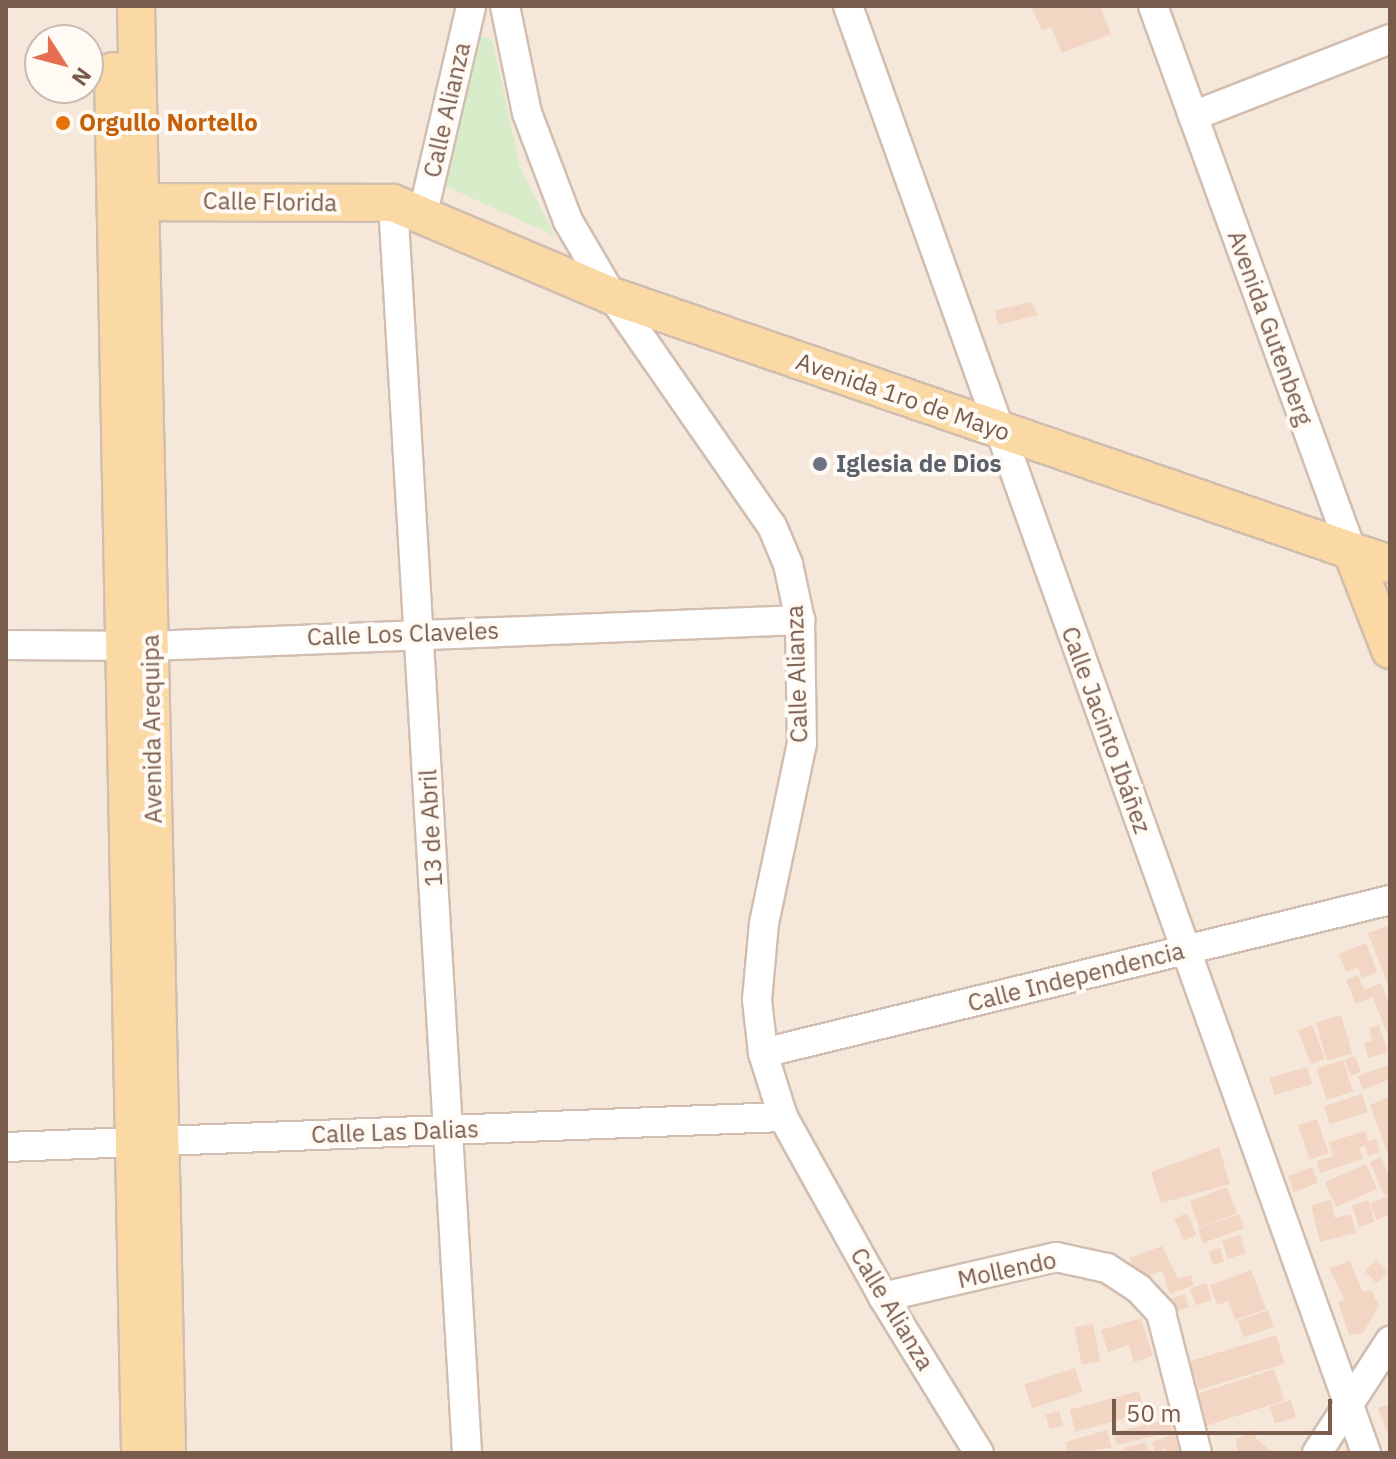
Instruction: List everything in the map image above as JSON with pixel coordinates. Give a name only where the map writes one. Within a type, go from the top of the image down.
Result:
[{"type":"main road","name":"Avenida Arequipa","points":[[111,6],[128,201]]},
{"type":"main road","name":"Avenida Arequipa","points":[[136,6],[128,201],[147,1142],[140,1453]]},
{"type":"main road","name":"Calle Florida","points":[[128,201],[408,208]]},
{"type":"main road","name":"Avenida 1ro de Mayo","points":[[408,208],[612,296],[1390,564]]},
{"type":"main road","name":"Avenida Gutenberg","points":[[1352,552],[1390,650]]},
{"type":"main road","name":"Avenida Arequipa","points":[[147,1142],[167,1453]]},
{"type":"street","name":"Calle Alianza","points":[[408,208],[471,6]]},
{"type":"street","name":"Calle Alianza","points":[[505,6],[527,113],[544,165],[568,221],[612,296],[772,526],[788,564],[800,620],[802,743],[764,923],[757,1000],[763,1053],[783,1117],[883,1297],[979,1453]]},
{"type":"street","name":"Calle Jacinto Ibáñez","points":[[848,6],[1366,1453]]},
{"type":"street","name":"Avenida Gutenberg","points":[[1153,6],[1352,552]]},
{"type":"street","points":[[1193,116],[1390,39]]},
{"type":"street","name":"13 de Abril","points":[[408,208],[419,633],[467,1453]]},
{"type":"street","name":"Calle Los Claveles","points":[[6,645],[137,646],[800,620]]},
{"type":"street","name":"Calle Independencia","points":[[763,1053],[1390,900]]},
{"type":"street","name":"Calle Las Dalias","points":[[6,1147],[783,1117]]},
{"type":"street","name":"Mollendo","points":[[883,1297],[1056,1257],[1107,1268],[1139,1289],[1161,1313],[1197,1453]]},
{"type":"street","points":[[1317,1453],[1390,1341]]},
{"type":"shaded area","points":[[6,6],[1390,6],[1390,1453],[6,1453]]},
{"type":"green space","points":[[480,36],[492,39],[520,167],[555,236],[439,183]]},
{"type":"building","points":[[1100,6],[1111,34],[1062,53],[1051,27],[1042,31],[1032,8]]},
{"type":"building","points":[[1031,302],[1038,315],[998,325],[995,310]]},
{"type":"building","points":[[1390,925],[1390,990],[1368,933]]},
{"type":"building","points":[[1366,943],[1377,972],[1362,978],[1358,968],[1346,972],[1339,954]]},
{"type":"building","points":[[1358,975],[1364,990],[1381,983],[1390,1006],[1390,1041],[1373,997],[1356,1004],[1346,980]]},
{"type":"building","points":[[1341,1015],[1352,1053],[1327,1061],[1316,1022]]},
{"type":"building","points":[[1312,1025],[1325,1059],[1311,1064],[1298,1030]]},
{"type":"building","points":[[1379,1025],[1388,1052],[1368,1058],[1364,1043],[1372,1041],[1369,1028]]},
{"type":"building","points":[[1355,1056],[1361,1072],[1351,1076],[1345,1060]]},
{"type":"building","points":[[1343,1060],[1353,1091],[1327,1100],[1316,1069]]},
{"type":"building","points":[[1390,1064],[1390,1079],[1363,1090],[1358,1076]]},
{"type":"building","points":[[1307,1067],[1312,1084],[1274,1095],[1270,1078]]},
{"type":"building","points":[[1362,1094],[1368,1112],[1330,1124],[1324,1106]]},
{"type":"building","points":[[1390,1099],[1390,1160],[1370,1105]]},
{"type":"building","points":[[1317,1119],[1329,1153],[1310,1160],[1298,1126]]},
{"type":"building","points":[[1365,1131],[1368,1141],[1376,1139],[1380,1152],[1368,1156],[1365,1146],[1359,1148],[1363,1159],[1320,1173],[1317,1161],[1333,1156],[1329,1142]]},
{"type":"building","points":[[1219,1147],[1230,1184],[1161,1203],[1151,1172]]},
{"type":"building","points":[[1381,1157],[1390,1178],[1390,1193],[1384,1195],[1370,1162]]},
{"type":"building","points":[[1366,1164],[1377,1189],[1336,1207],[1325,1182]]},
{"type":"building","points":[[1312,1167],[1318,1183],[1294,1192],[1288,1176]]},
{"type":"building","points":[[1227,1187],[1237,1213],[1200,1227],[1190,1201]]},
{"type":"building","points":[[1390,1195],[1390,1214],[1377,1220],[1370,1204]]},
{"type":"building","points":[[1331,1200],[1335,1218],[1351,1214],[1356,1233],[1320,1242],[1311,1205]]},
{"type":"building","points":[[1368,1200],[1375,1222],[1359,1227],[1352,1205]]},
{"type":"building","points":[[1187,1213],[1197,1235],[1184,1241],[1174,1219]]},
{"type":"building","points":[[1239,1214],[1244,1228],[1203,1243],[1198,1229]]},
{"type":"building","points":[[1240,1235],[1246,1253],[1228,1259],[1222,1241]]},
{"type":"building","points":[[1162,1246],[1178,1279],[1191,1275],[1194,1285],[1170,1294],[1162,1271],[1137,1279],[1130,1258]]},
{"type":"building","points":[[1220,1248],[1224,1261],[1213,1265],[1209,1252]]},
{"type":"building","points":[[1376,1260],[1388,1272],[1377,1283],[1365,1271]]},
{"type":"building","points":[[1350,1261],[1363,1292],[1371,1290],[1379,1306],[1363,1333],[1349,1335],[1338,1302],[1345,1300],[1329,1268]]},
{"type":"building","points":[[1251,1270],[1266,1309],[1235,1320],[1228,1301],[1217,1305],[1210,1285]]},
{"type":"building","points":[[1206,1283],[1212,1300],[1196,1306],[1190,1289]]},
{"type":"building","points":[[1185,1294],[1189,1307],[1175,1312],[1171,1298]]},
{"type":"building","points":[[1268,1310],[1274,1327],[1244,1337],[1238,1320]]},
{"type":"building","points":[[1141,1318],[1153,1356],[1134,1362],[1129,1345],[1108,1352],[1101,1330]]},
{"type":"building","points":[[1093,1324],[1100,1361],[1082,1365],[1074,1328]]},
{"type":"building","points":[[1276,1335],[1285,1364],[1199,1390],[1190,1361]]},
{"type":"building","points":[[1075,1368],[1083,1392],[1032,1408],[1025,1384]]},
{"type":"building","points":[[1274,1369],[1284,1400],[1195,1429],[1185,1398]]},
{"type":"building","points":[[1139,1391],[1145,1413],[1075,1432],[1069,1410]]},
{"type":"building","points":[[1291,1400],[1296,1417],[1275,1423],[1270,1406]]},
{"type":"building","points":[[1390,1404],[1390,1440],[1378,1408]]},
{"type":"building","points":[[1059,1411],[1063,1425],[1050,1429],[1046,1415]]},
{"type":"building","points":[[1170,1419],[1173,1432],[1116,1445],[1113,1432]]},
{"type":"building","points":[[1107,1430],[1112,1448],[1068,1453],[1065,1442]]},
{"type":"building","points":[[1255,1430],[1256,1438],[1273,1453],[1238,1453],[1236,1439]]},
{"type":"building","points":[[1174,1434],[1181,1453],[1167,1453],[1165,1448],[1155,1452],[1152,1442]]},
{"type":"building","points":[[1146,1442],[1148,1450],[1126,1453],[1124,1448]]},
{"type":"place","name":"Orgullo Nortello","points":[[63,123]]},
{"type":"place","name":"Iglesia de Dios","points":[[820,464]]}]
